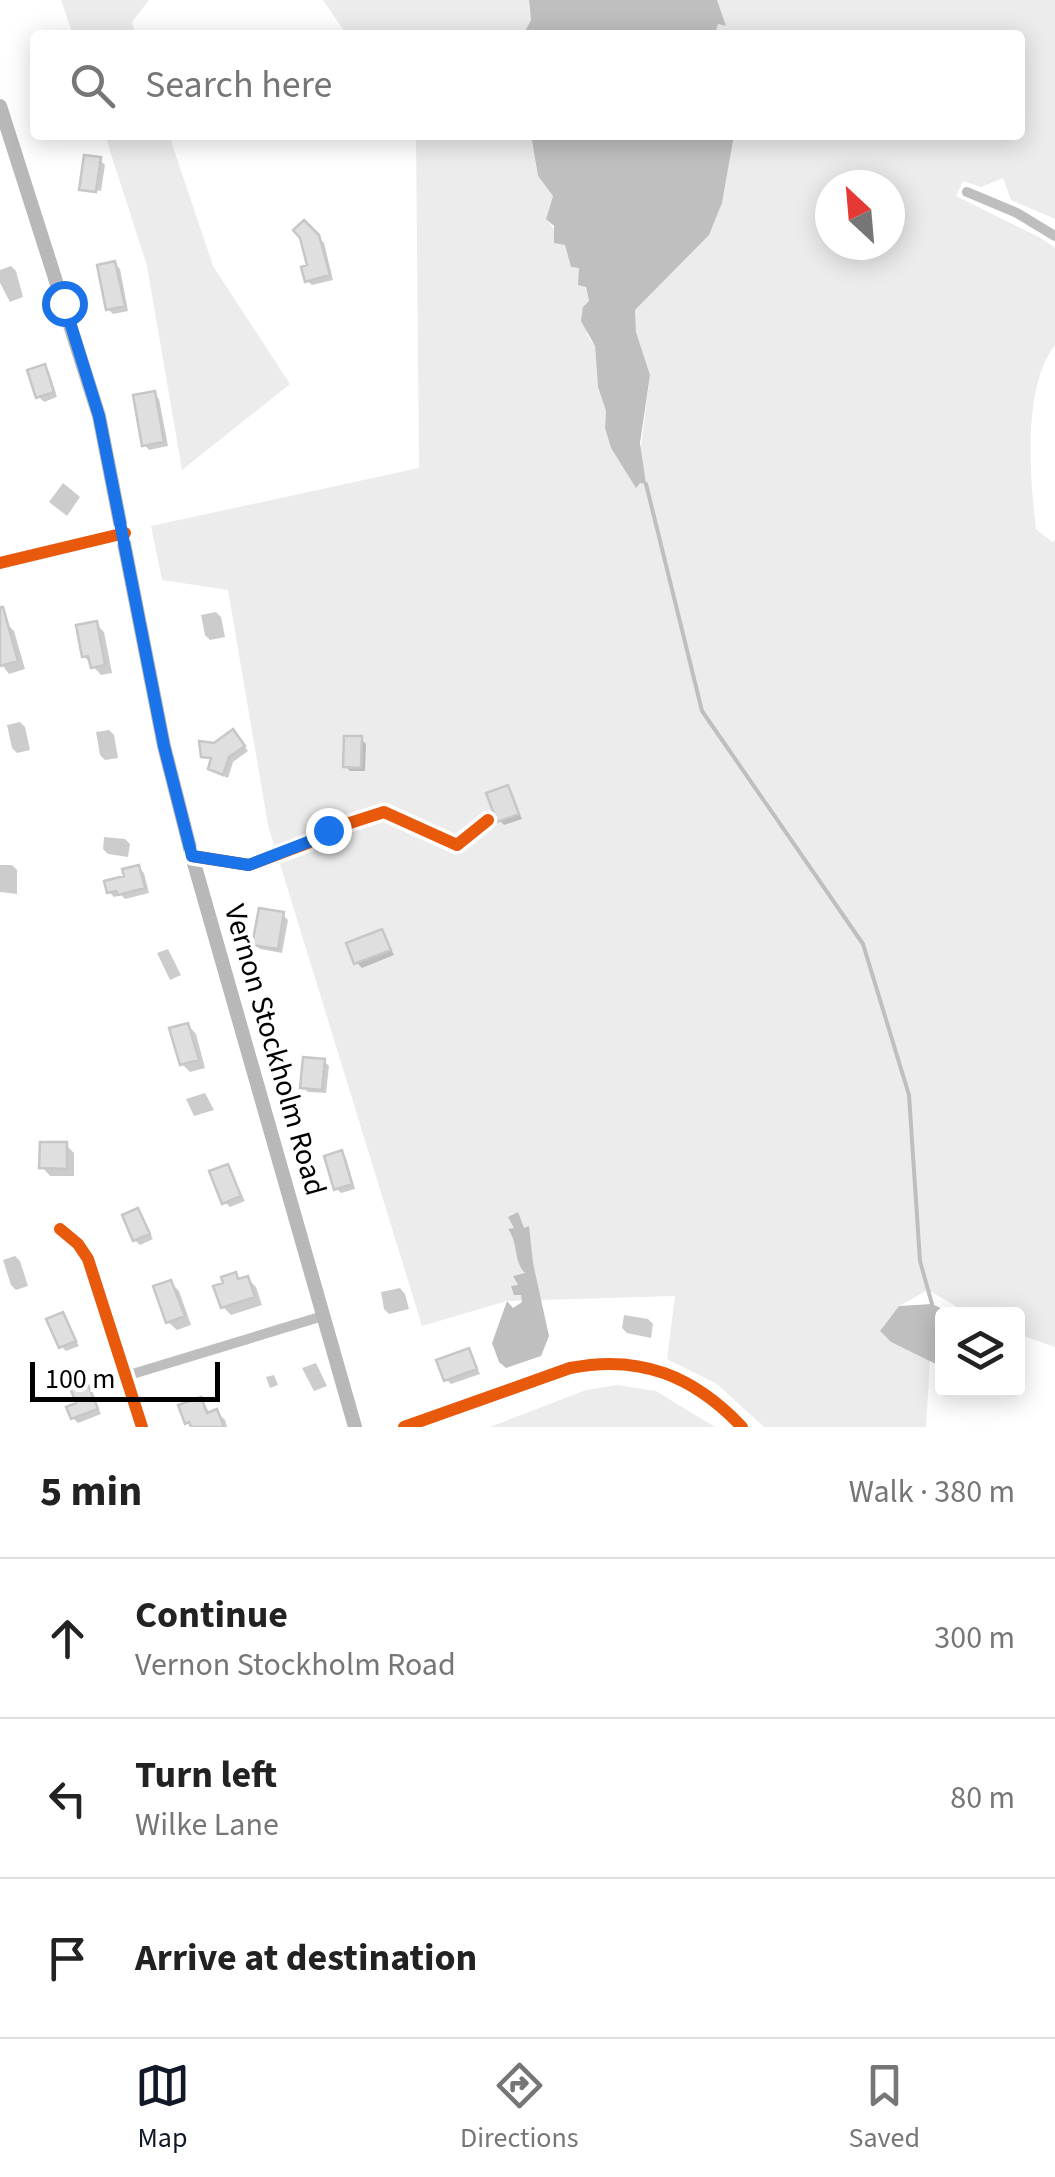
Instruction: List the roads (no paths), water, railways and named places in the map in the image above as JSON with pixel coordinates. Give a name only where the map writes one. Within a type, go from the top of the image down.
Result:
[{"type":"main road","name":"Vernon Stockholm Road","points":[[0,106],[99,416],[164,746],[356,1427]]},
{"type":"street","points":[[967,192],[1017,213],[1055,236]]},
{"type":"street","points":[[0,563],[125,533]]},
{"type":"street","points":[[192,856],[249,865],[328,830],[384,812],[456,844],[488,820]]},
{"type":"street","points":[[60,1229],[88,1259],[142,1427]]},
{"type":"street","points":[[126,1376],[323,1316]]},
{"type":"street","points":[[404,1427],[570,1368],[598,1363],[634,1364],[690,1384],[742,1427]]},
{"type":"waterway","points":[[646,484],[702,711],[863,944],[909,1095],[920,1261],[932,1304]]}]
